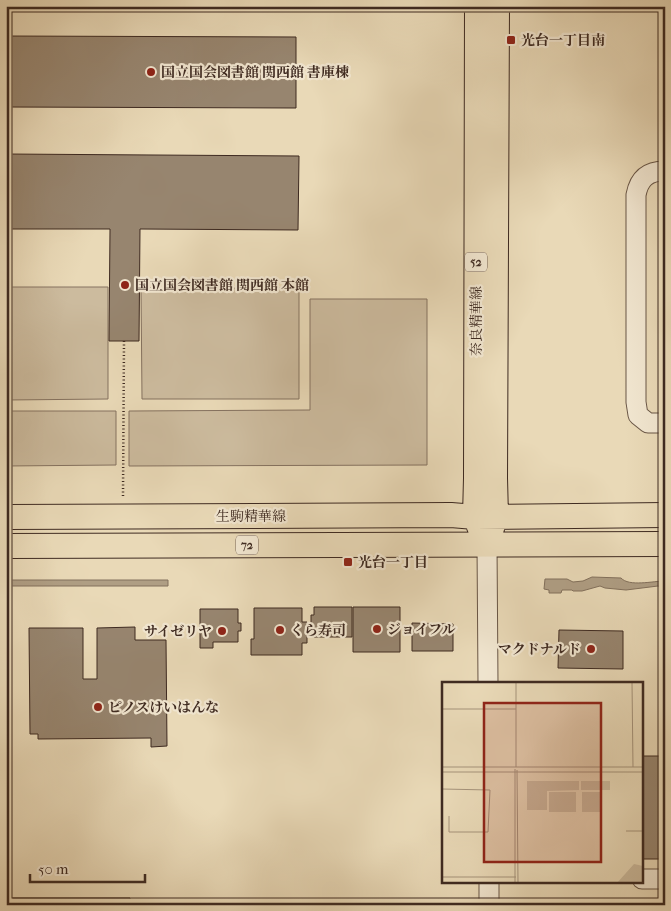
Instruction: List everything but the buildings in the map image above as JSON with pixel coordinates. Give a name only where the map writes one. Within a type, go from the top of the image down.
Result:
[{"type":"main road","name":"奈良精華線","points":[[477,6],[476,478],[485,517],[487,544]]},
{"type":"main road","name":"奈良精華線","points":[[485,517],[495,450],[497,6]]},
{"type":"main road","name":"生駒精華線","points":[[6,517],[421,515],[485,517]]},
{"type":"main road","points":[[485,517],[665,515]]},
{"type":"main road","points":[[487,544],[665,544]]},
{"type":"main road","name":"生駒精華線","points":[[6,546],[487,544]]},
{"type":"street","points":[[665,171],[649,174],[638,187],[636,195],[636,402],[638,415],[648,423],[665,423]]},
{"type":"street","points":[[487,544],[488,682]]},
{"type":"street","points":[[644,879],[665,879]]},
{"type":"street","points":[[489,884],[489,905]]},
{"type":"path","points":[[124,341],[124,496]]},
{"type":"shaded area","points":[[6,287],[108,287],[108,399],[6,400]]},
{"type":"shaded area","points":[[141,288],[299,288],[299,399],[142,399]]},
{"type":"shaded area","points":[[310,299],[427,299],[427,465],[129,466],[129,411],[310,410]]},
{"type":"shaded area","points":[[6,411],[116,411],[116,465],[6,466]]},
{"type":"shaded area","points":[[592,577],[621,578],[635,583],[665,581],[665,588],[658,586],[626,590],[600,586],[582,591],[562,590],[561,593],[549,593],[549,590],[544,589],[545,579],[567,579],[573,582],[583,581]]},
{"type":"shaded area","points":[[6,580],[168,580],[168,586],[6,586]]},
{"type":"place","name":"光台一丁目南","points":[[511,40]]},
{"type":"place","name":"国立国会図書館 関西館 書庫棟","points":[[151,72]]},
{"type":"place","name":"国立国会図書館 関西館 本館","points":[[125,285]]},
{"type":"place","name":"光台一丁目","points":[[348,562]]},
{"type":"place","name":"ジョイフル","points":[[377,629]]},
{"type":"place","name":"くら寿司","points":[[280,630]]},
{"type":"place","name":"サイゼリヤ","points":[[222,631]]},
{"type":"place","name":"マクドナルド","points":[[591,649]]},
{"type":"place","name":"ピノスけいはんな","points":[[98,707]]}]
